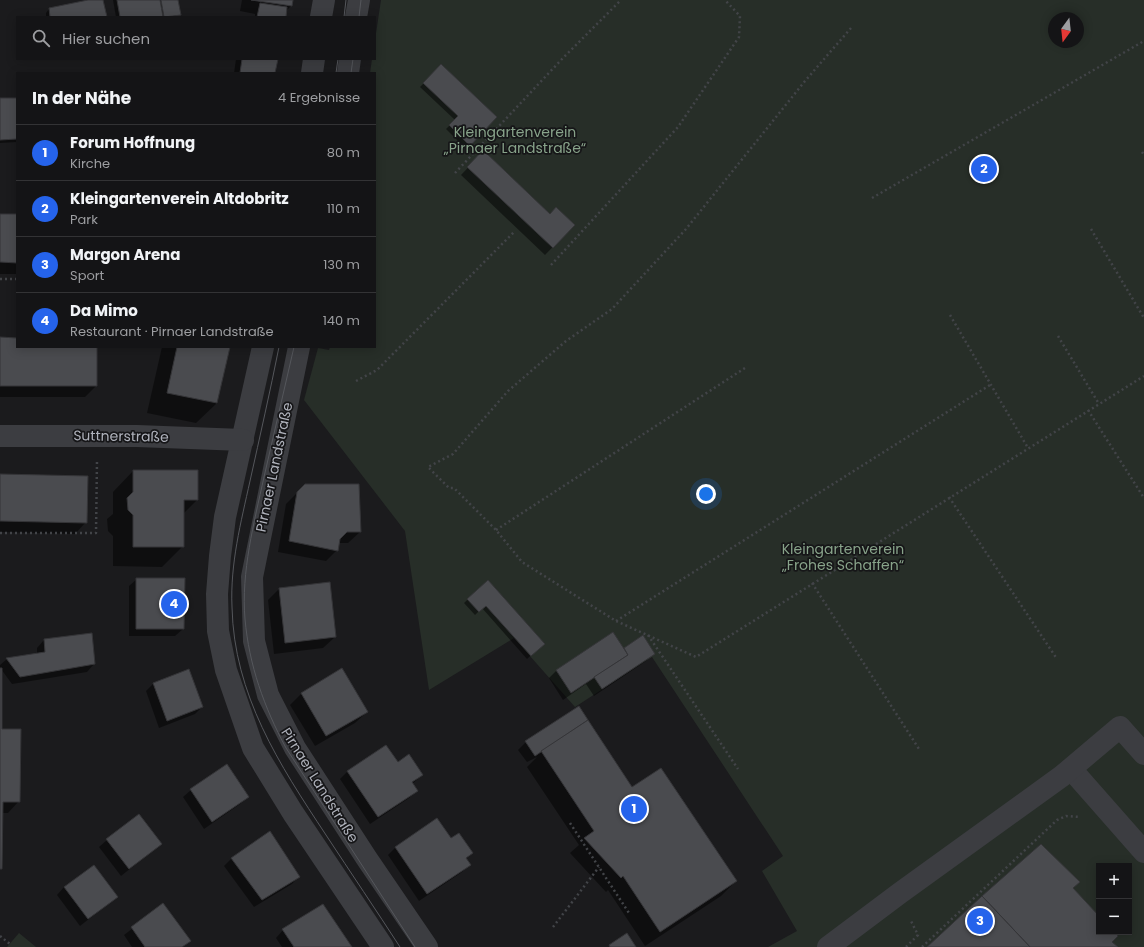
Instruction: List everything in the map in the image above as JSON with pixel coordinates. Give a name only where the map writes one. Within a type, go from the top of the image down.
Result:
[{"type":"street","points":[[321,16],[324,0]]},
{"type":"street","points":[[356,16],[359,0]]},
{"type":"street","points":[[312,72],[314,60]]},
{"type":"street","points":[[348,72],[350,60]]},
{"type":"street","points":[[263,348],[225,517],[217,594],[218,631],[226,670],[253,748],[293,813],[383,947]]},
{"type":"street","name":"Pirnaer Landstraße","points":[[299,348],[252,577],[254,641],[268,695],[295,748],[367,859],[427,947]]},
{"type":"street","name":"Suttnerstraße","points":[[0,436],[97,436],[243,440]]},
{"type":"street","points":[[828,947],[1071,769],[1120,727],[1144,754]]},
{"type":"street","points":[[1071,769],[1144,852]]},
{"type":"path","points":[[455,172],[562,59],[621,0]]},
{"type":"path","points":[[551,265],[678,127],[739,37],[740,16],[725,0]]},
{"type":"path","points":[[851,28],[805,81],[686,229],[612,309],[566,340],[508,391],[453,454],[428,467],[449,488],[454,488],[496,530],[522,562],[616,621],[696,657],[1144,376]]},
{"type":"path","points":[[872,198],[1144,41]]},
{"type":"path","points":[[1091,229],[1144,318]]},
{"type":"path","points":[[356,381],[377,370],[515,231]]},
{"type":"path","points":[[0,279],[16,279]]},
{"type":"path","points":[[950,315],[1028,448]]},
{"type":"path","points":[[1058,336],[1099,404]]},
{"type":"path","points":[[496,530],[746,368]]},
{"type":"path","points":[[616,621],[990,385]]},
{"type":"path","points":[[1088,410],[1144,498]]},
{"type":"path","points":[[0,533],[96,533],[97,436]]},
{"type":"path","points":[[949,497],[1057,659]]},
{"type":"path","points":[[812,583],[919,749]]},
{"type":"path","points":[[648,635],[738,769]]},
{"type":"path","points":[[922,947],[1057,820],[1066,816],[1078,816],[1083,818]]},
{"type":"path","points":[[570,823],[629,913]]},
{"type":"path","points":[[553,927],[599,867]]},
{"type":"path","points":[[906,947],[918,935],[910,919]]},
{"type":"path","points":[[0,936],[10,944]]},
{"type":"green space","points":[[381,0],[1144,0],[1144,947],[768,947],[797,931],[762,871],[783,856],[652,657],[575,707],[514,638],[429,690],[405,531],[304,400],[318,348],[329,350],[330,348],[376,348],[376,72],[370,72],[372,60],[376,60],[376,33]]},
{"type":"green space","points":[[19,933],[36,947],[7,947]]},
{"type":"building","points":[[88,0],[103,0],[107,16],[50,16],[49,8]]},
{"type":"building","points":[[117,0],[160,0],[163,16],[120,16]]},
{"type":"building","points":[[161,0],[178,0],[181,15],[164,16]]},
{"type":"building","points":[[251,0],[293,0],[292,6]]},
{"type":"building","points":[[260,3],[287,7],[286,16],[257,16]]},
{"type":"building","points":[[242,60],[278,60],[275,72],[240,72]]},
{"type":"building","points":[[441,64],[497,117],[470,146],[449,125],[458,116],[423,83]]},
{"type":"building","points":[[0,98],[16,98],[16,139],[0,140]]},
{"type":"building","points":[[483,150],[550,214],[556,207],[575,225],[553,248],[467,167]]},
{"type":"building","points":[[0,214],[16,214],[16,263],[0,262]]},
{"type":"building","points":[[0,337],[16,338],[16,348],[97,348],[97,386],[0,386]]},
{"type":"building","points":[[177,348],[230,348],[217,403],[167,393]]},
{"type":"building","points":[[133,470],[198,470],[198,500],[184,500],[184,547],[133,547],[133,515],[128,510],[127,498],[133,492]]},
{"type":"building","points":[[0,474],[88,476],[87,523],[0,521]]},
{"type":"building","points":[[305,484],[359,484],[361,532],[347,532],[340,539],[338,551],[289,541],[297,492]]},
{"type":"building","points":[[136,578],[185,578],[184,629],[136,629]]},
{"type":"building","points":[[488,580],[545,644],[531,656],[486,606],[479,612],[467,599]]},
{"type":"building","points":[[330,582],[336,637],[285,643],[279,588]]},
{"type":"building","points":[[613,632],[628,655],[571,693],[556,670]]},
{"type":"building","points":[[92,633],[95,664],[20,677],[6,658],[45,652],[44,639]]},
{"type":"building","points":[[643,635],[655,654],[602,689],[594,677],[628,655],[624,648]]},
{"type":"building","points":[[0,668],[2,668],[2,729],[21,729],[20,802],[3,802],[2,869],[0,869]]},
{"type":"building","points":[[342,668],[368,712],[326,736],[301,693]]},
{"type":"building","points":[[189,669],[203,707],[167,721],[153,683]]},
{"type":"building","points":[[579,706],[588,720],[535,756],[525,741]]},
{"type":"building","points":[[588,720],[632,787],[661,768],[737,881],[660,932],[623,876],[621,878],[584,838],[594,831],[541,751]]},
{"type":"building","points":[[386,745],[398,762],[409,754],[423,775],[412,782],[418,791],[378,817],[347,771]]},
{"type":"building","points":[[227,764],[249,797],[212,822],[190,789]]},
{"type":"building","points":[[139,814],[162,844],[129,869],[106,839]]},
{"type":"building","points":[[437,818],[451,838],[459,833],[473,853],[466,858],[471,865],[427,894],[395,847]]},
{"type":"building","points":[[270,831],[300,877],[262,900],[231,858]]},
{"type":"building","points":[[1041,844],[1080,882],[1073,888],[1096,913],[1096,935],[1117,935],[1118,936],[1112,942],[1118,947],[1030,947],[982,896]]},
{"type":"building","points":[[94,865],[118,897],[88,919],[64,887]]},
{"type":"building","points":[[982,896],[1030,947],[927,947]]},
{"type":"building","points":[[163,903],[191,941],[182,947],[145,947],[131,927]]},
{"type":"building","points":[[323,904],[352,947],[294,947],[282,929]]},
{"type":"building","points":[[627,933],[636,947],[610,947],[609,945]]},
{"type":"tram line","points":[[344,16],[346,0]]},
{"type":"tram line","points":[[359,16],[361,0]]},
{"type":"tram line","points":[[336,72],[338,60]]},
{"type":"tram line","points":[[351,72],[353,60]]},
{"type":"tram line","points":[[279,348],[234,559],[232,607],[235,639],[241,670],[250,699],[276,755],[292,782],[400,947]]},
{"type":"tram line","points":[[294,348],[249,548],[244,601],[250,653],[264,701],[286,748],[415,947]]},
{"type":"place","name":"Kleingartenverein Altdobritz","points":[[984,169]]},
{"type":"place","name":"Da Mimo","points":[[174,604]]},
{"type":"place","name":"Forum Hoffnung","points":[[634,809]]},
{"type":"place","name":"Margon Arena","points":[[980,921]]},
{"type":"park label","name":"Kleingartenverein „Pirnaer Landstraße“","points":[[515,140]]},
{"type":"park label","name":"Kleingartenverein „Frohes Schaffen“","points":[[843,558]]}]
